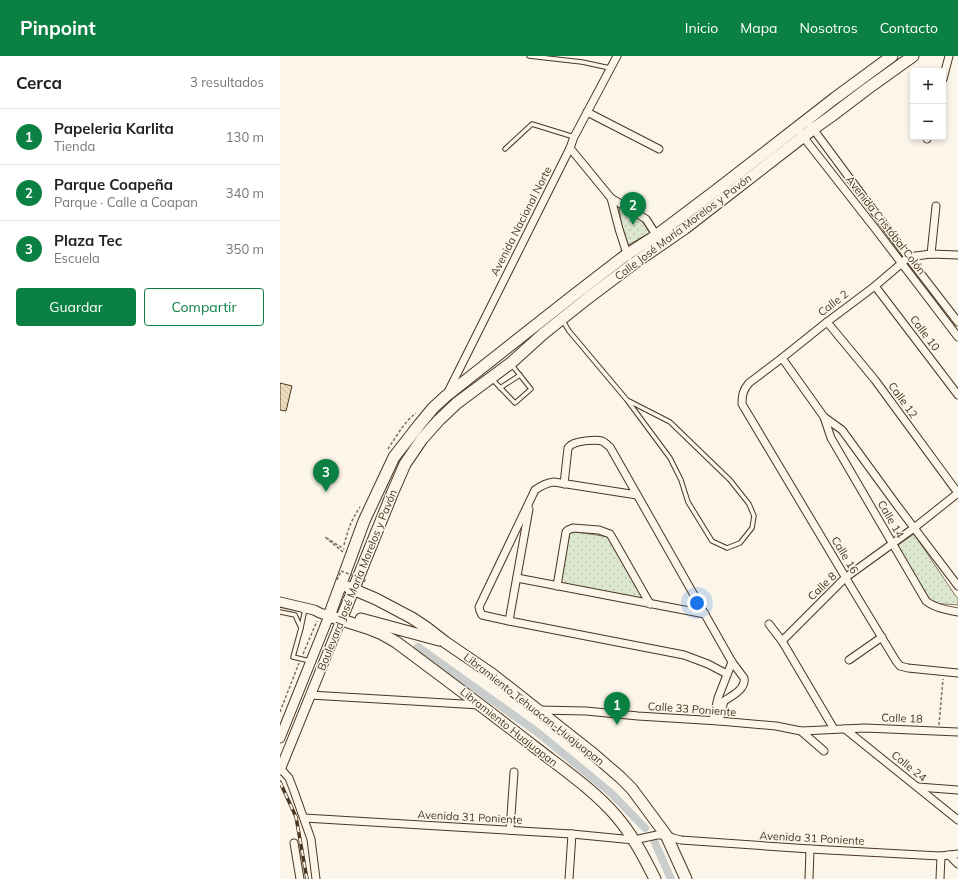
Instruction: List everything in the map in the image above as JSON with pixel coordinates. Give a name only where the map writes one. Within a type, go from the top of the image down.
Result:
[{"type":"main road","name":"Calle José María Morelos y Pavón","points":[[446,396],[559,315],[588,298],[632,264],[714,192],[810,124],[892,56]]},
{"type":"main road","name":"Calle José María Morelos y Pavón","points":[[810,124],[830,117],[913,56]]},
{"type":"main road","name":"Calle José María Morelos y Pavón","points":[[457,403],[510,363],[559,315],[626,255],[660,239]]},
{"type":"main road","name":"Boulevard José María Morelos y Pavón","points":[[280,738],[330,613],[338,582],[364,521],[394,457],[419,424],[446,396]]},
{"type":"main road","name":"Boulevard José María Morelos y Pavón","points":[[280,769],[342,617],[357,587],[389,500],[405,464],[422,439],[457,403]]},
{"type":"main road","name":"Libramiento Tehuacan-Huajuapan","points":[[338,582],[357,587],[412,618],[492,674],[591,752],[632,789],[661,835],[686,879]]},
{"type":"main road","points":[[280,602],[310,609],[322,608],[330,613],[342,617],[402,630],[445,642]]},
{"type":"main road","name":"Libramiento Huajuapan","points":[[342,617],[382,634],[396,642],[570,774],[607,805],[639,839],[655,879]]},
{"type":"main road","points":[[396,642],[402,630]]},
{"type":"street","name":"Avenida Nacional Norte","points":[[446,396],[570,148],[574,137],[617,56]]},
{"type":"street","points":[[946,68],[949,56]]},
{"type":"street","points":[[587,112],[659,149]]},
{"type":"street","name":"Avenida Cristóbal Colón","points":[[810,124],[958,322]]},
{"type":"street","name":"Avenida Cristóbal Colón","points":[[799,132],[958,337]]},
{"type":"street","points":[[570,148],[611,198],[646,219],[660,239]]},
{"type":"street","points":[[611,198],[626,255],[632,264]]},
{"type":"street","points":[[931,254],[936,206]]},
{"type":"street","points":[[908,257],[931,254],[958,255]]},
{"type":"street","name":"Calle 2","points":[[742,404],[744,389],[749,383],[875,286],[908,257]]},
{"type":"street","name":"Calle 10","points":[[875,286],[958,395]]},
{"type":"street","name":"Calle 12","points":[[827,322],[875,380],[958,493]]},
{"type":"street","name":"Calle 14","points":[[782,358],[824,417],[831,438],[926,601],[938,607],[958,612]]},
{"type":"street","name":"Calle 16","points":[[742,404],[900,666],[915,670],[958,673]]},
{"type":"street","name":"Calle 14","points":[[824,417],[842,430],[958,586]]},
{"type":"street","points":[[564,484],[568,448],[571,444],[600,440],[610,448],[732,662],[744,678],[745,682],[741,688],[733,695],[721,700]]},
{"type":"street","points":[[637,495],[554,482],[542,485],[536,490],[531,500],[479,607],[480,611],[482,614],[509,621],[684,655],[708,664],[727,674]]},
{"type":"street","name":"Calle 8","points":[[782,641],[846,578],[914,528],[958,493]]},
{"type":"street","points":[[509,621],[531,500]]},
{"type":"street","points":[[557,586],[566,532],[573,528],[599,530],[610,534],[650,604]]},
{"type":"street","points":[[517,578],[705,614]]},
{"type":"street","points":[[769,624],[782,641],[834,729]]},
{"type":"street","points":[[850,660],[882,637]]},
{"type":"street","points":[[716,721],[727,674],[732,662]]},
{"type":"street","points":[[310,695],[482,706]]},
{"type":"street","name":"Calle 33 Poniente","points":[[538,710],[586,711],[716,721],[776,726],[801,731],[845,729]]},
{"type":"street","name":"Calle 18","points":[[845,729],[890,728],[958,732]]},
{"type":"street","name":"Calle 24","points":[[845,729],[958,820]]},
{"type":"street","points":[[801,731],[824,752]]},
{"type":"street","points":[[280,769],[288,778],[294,791],[311,839],[316,879]]},
{"type":"street","points":[[510,830],[514,772]]},
{"type":"street","points":[[918,787],[958,790]]},
{"type":"street","name":"Avenida 31 Poniente","points":[[304,818],[639,839],[661,835],[681,840],[810,849],[945,855],[958,854]]},
{"type":"street","points":[[569,879],[572,834]]},
{"type":"street","points":[[294,843],[300,879]]},
{"type":"street","points":[[809,879],[810,849]]},
{"type":"street","points":[[940,879],[945,855],[958,864]]},
{"type":"lane","points":[[529,56],[582,62],[610,68]]},
{"type":"lane","points":[[505,149],[532,124],[574,137]]},
{"type":"lane","points":[[559,315],[569,330],[627,400],[670,458],[681,480],[688,502],[712,540],[727,548],[740,543],[752,528],[754,516],[749,504],[730,480],[670,422],[627,400]]},
{"type":"lane","points":[[491,378],[515,403],[531,389],[510,363]]},
{"type":"lane","points":[[500,388],[520,375]]},
{"type":"lane","points":[[310,609],[301,628],[293,657],[311,661]]},
{"type":"lane","points":[[280,612],[295,615],[301,628]]},
{"type":"path","points":[[338,582],[341,571],[365,580],[357,587]]},
{"type":"path","points":[[939,731],[944,672]]},
{"type":"green space","points":[[619,207],[642,221],[650,233],[628,245],[622,228]]},
{"type":"green space","points":[[570,531],[609,537],[644,599],[560,584]]},
{"type":"green space","points":[[914,534],[958,599],[958,605],[932,603],[897,546]]},
{"type":"building","points":[[280,383],[292,386],[286,411],[280,410]]},
{"type":"waterway","points":[[418,647],[537,732],[611,793],[645,828]]},
{"type":"waterway","points":[[655,843],[671,879]]},
{"type":"railway","points":[[280,782],[296,817],[307,879]]},
{"type":"place","name":"Parque Coapeña","points":[[633,225]]},
{"type":"place","name":"Plaza Tec","points":[[326,492]]},
{"type":"place","name":"Papeleria Karlita","points":[[617,725]]}]
